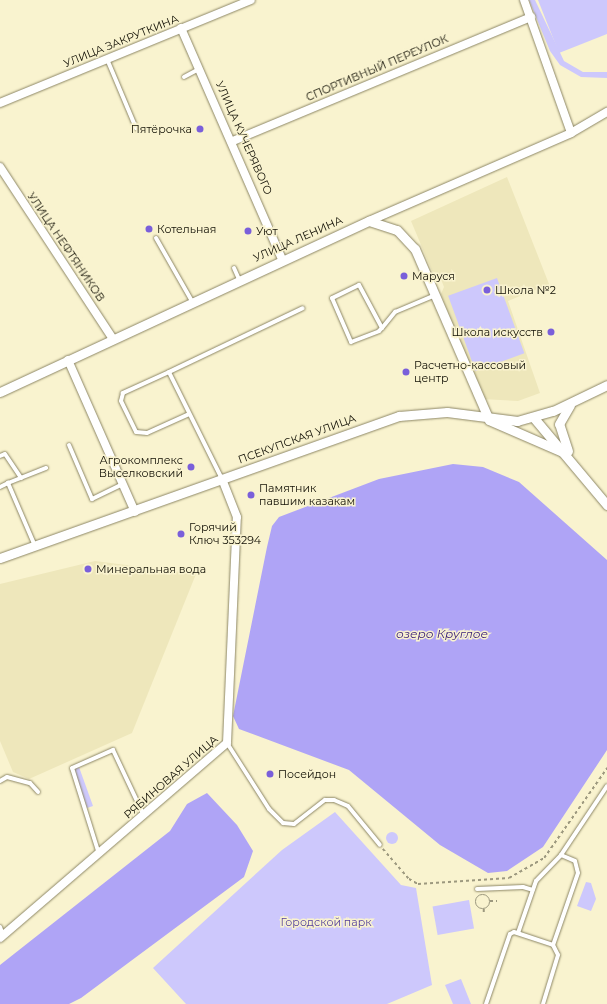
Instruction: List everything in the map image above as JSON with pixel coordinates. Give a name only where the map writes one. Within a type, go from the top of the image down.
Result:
[{"type":"street","name":"УЛИЦА ЗАКРУТКИНА","points":[[0,103],[251,0]]},
{"type":"street","points":[[524,0],[571,133]]},
{"type":"street","name":"СПОРТИВНЫЙ ПЕРЕУЛОК","points":[[233,141],[531,17]]},
{"type":"street","name":"УЛИЦА КУЧЕРЯВОГО","points":[[181,28],[233,141],[282,259]]},
{"type":"street","name":"УЛИЦА ЛЕНИНА","points":[[0,392],[282,259],[571,133],[607,112]]},
{"type":"street","name":"УЛИЦА НЕФТЯНИКОВ","points":[[0,167],[2,177],[113,339]]},
{"type":"street","points":[[369,221],[408,238],[489,420],[565,453]]},
{"type":"street","points":[[68,360],[135,512]]},
{"type":"street","name":"ПСЕКУПСКАЯ УЛИЦА","points":[[0,558],[135,512],[222,479],[413,414],[457,412],[489,420],[534,418],[573,402],[607,385]]},
{"type":"street","points":[[573,402],[562,416],[559,428],[574,463]]},
{"type":"street","points":[[534,418],[574,463],[607,505]]},
{"type":"street","name":"РЯБИНОВАЯ УЛИЦА","points":[[1,933],[99,854],[227,743],[237,518],[222,479]]},
{"type":"lane","points":[[107,59],[136,128]]},
{"type":"lane","points":[[184,77],[200,69]]},
{"type":"lane","points":[[156,238],[192,301]]},
{"type":"lane","points":[[234,268],[239,279]]},
{"type":"lane","points":[[382,328],[359,285],[332,298],[351,342],[382,328],[395,312],[434,296]]},
{"type":"lane","points":[[189,414],[147,433],[136,432],[121,401],[123,393],[303,308]]},
{"type":"lane","points":[[168,372],[222,479]]},
{"type":"lane","points":[[69,445],[92,499],[123,484]]},
{"type":"lane","points":[[0,456],[5,454],[21,478]]},
{"type":"lane","points":[[0,487],[46,468]]},
{"type":"lane","points":[[8,483],[35,547]]},
{"type":"lane","points":[[227,743],[269,809],[283,823],[294,824],[325,800],[334,800],[348,806],[380,845]]},
{"type":"lane","points":[[99,854],[72,768],[113,750],[144,816]]},
{"type":"lane","points":[[0,781],[7,777],[30,783],[38,792]]},
{"type":"lane","points":[[518,933],[536,881],[561,855],[607,786]]},
{"type":"lane","points":[[543,1004],[559,960],[553,945],[578,873],[575,861],[561,855]]},
{"type":"lane","points":[[477,889],[523,887],[533,890]]},
{"type":"lane","points":[[486,1004],[510,934],[518,933],[553,945]]},
{"type":"path","points":[[380,845],[409,879],[418,884],[509,878],[544,858],[607,768]]},
{"type":"path","points":[[484,909],[477,906],[478,898],[485,895],[490,901]]},
{"type":"path","points":[[490,901],[497,901]]},
{"type":"path","points":[[484,914],[484,909],[490,901]]},
{"type":"shaded area","name":"Школа №2","points":[[507,177],[549,284],[508,301],[540,393],[518,401],[481,399],[441,294],[444,287],[439,274],[432,271],[411,221]]},
{"type":"shaded area","points":[[95,561],[196,574],[132,733],[29,779],[13,772],[0,741],[0,584]]},
{"type":"green space","points":[[529,0],[535,0],[564,61],[583,72],[607,72],[607,78],[581,77],[560,65],[550,51]]},
{"type":"green space","points":[[538,0],[607,0],[607,34],[559,53]]},
{"type":"green space","points":[[497,278],[524,353],[475,371],[448,296]]},
{"type":"green space","points":[[79,767],[93,806],[87,808],[74,769]]},
{"type":"green space","name":"Городской парк","points":[[335,812],[401,885],[416,888],[432,985],[387,1004],[186,1004],[153,968],[282,850]]},
{"type":"green space","points":[[394,832],[397,833],[397,843],[390,844],[387,843],[386,836],[387,833]]},
{"type":"green space","points":[[586,882],[591,883],[596,899],[591,911],[577,906]]},
{"type":"green space","points":[[469,900],[474,929],[438,935],[433,906]]},
{"type":"green space","points":[[461,979],[471,1004],[453,1004],[445,985]]},
{"type":"water","name":"озеро Круглое","points":[[453,464],[483,467],[519,482],[607,560],[607,750],[543,847],[507,871],[488,873],[440,845],[349,770],[239,729],[233,716],[267,547],[272,526],[279,517],[379,479]]},
{"type":"water","points":[[207,793],[237,825],[253,851],[244,877],[81,998],[69,1004],[0,1004],[0,965],[170,831],[187,804]]},
{"type":"place","name":"Пятёрочка","points":[[200,129]]},
{"type":"place","name":"Котельная","points":[[149,229]]},
{"type":"place","name":"Уют","points":[[248,231]]},
{"type":"place","name":"Маруся","points":[[404,276]]},
{"type":"place","name":"Школа №2","points":[[487,290]]},
{"type":"place","name":"Школа искусств","points":[[551,332]]},
{"type":"place","name":"Расчетно-кассовый центр","points":[[406,372]]},
{"type":"place","name":"Агрокомплекс Выселковский","points":[[191,467]]},
{"type":"place","name":"Памятник павшим казакам","points":[[251,495]]},
{"type":"place","name":"Горячий Ключ 353294","points":[[181,534]]},
{"type":"place","name":"Минеральная вода","points":[[88,569]]},
{"type":"place","name":"Посейдон","points":[[270,774]]}]
